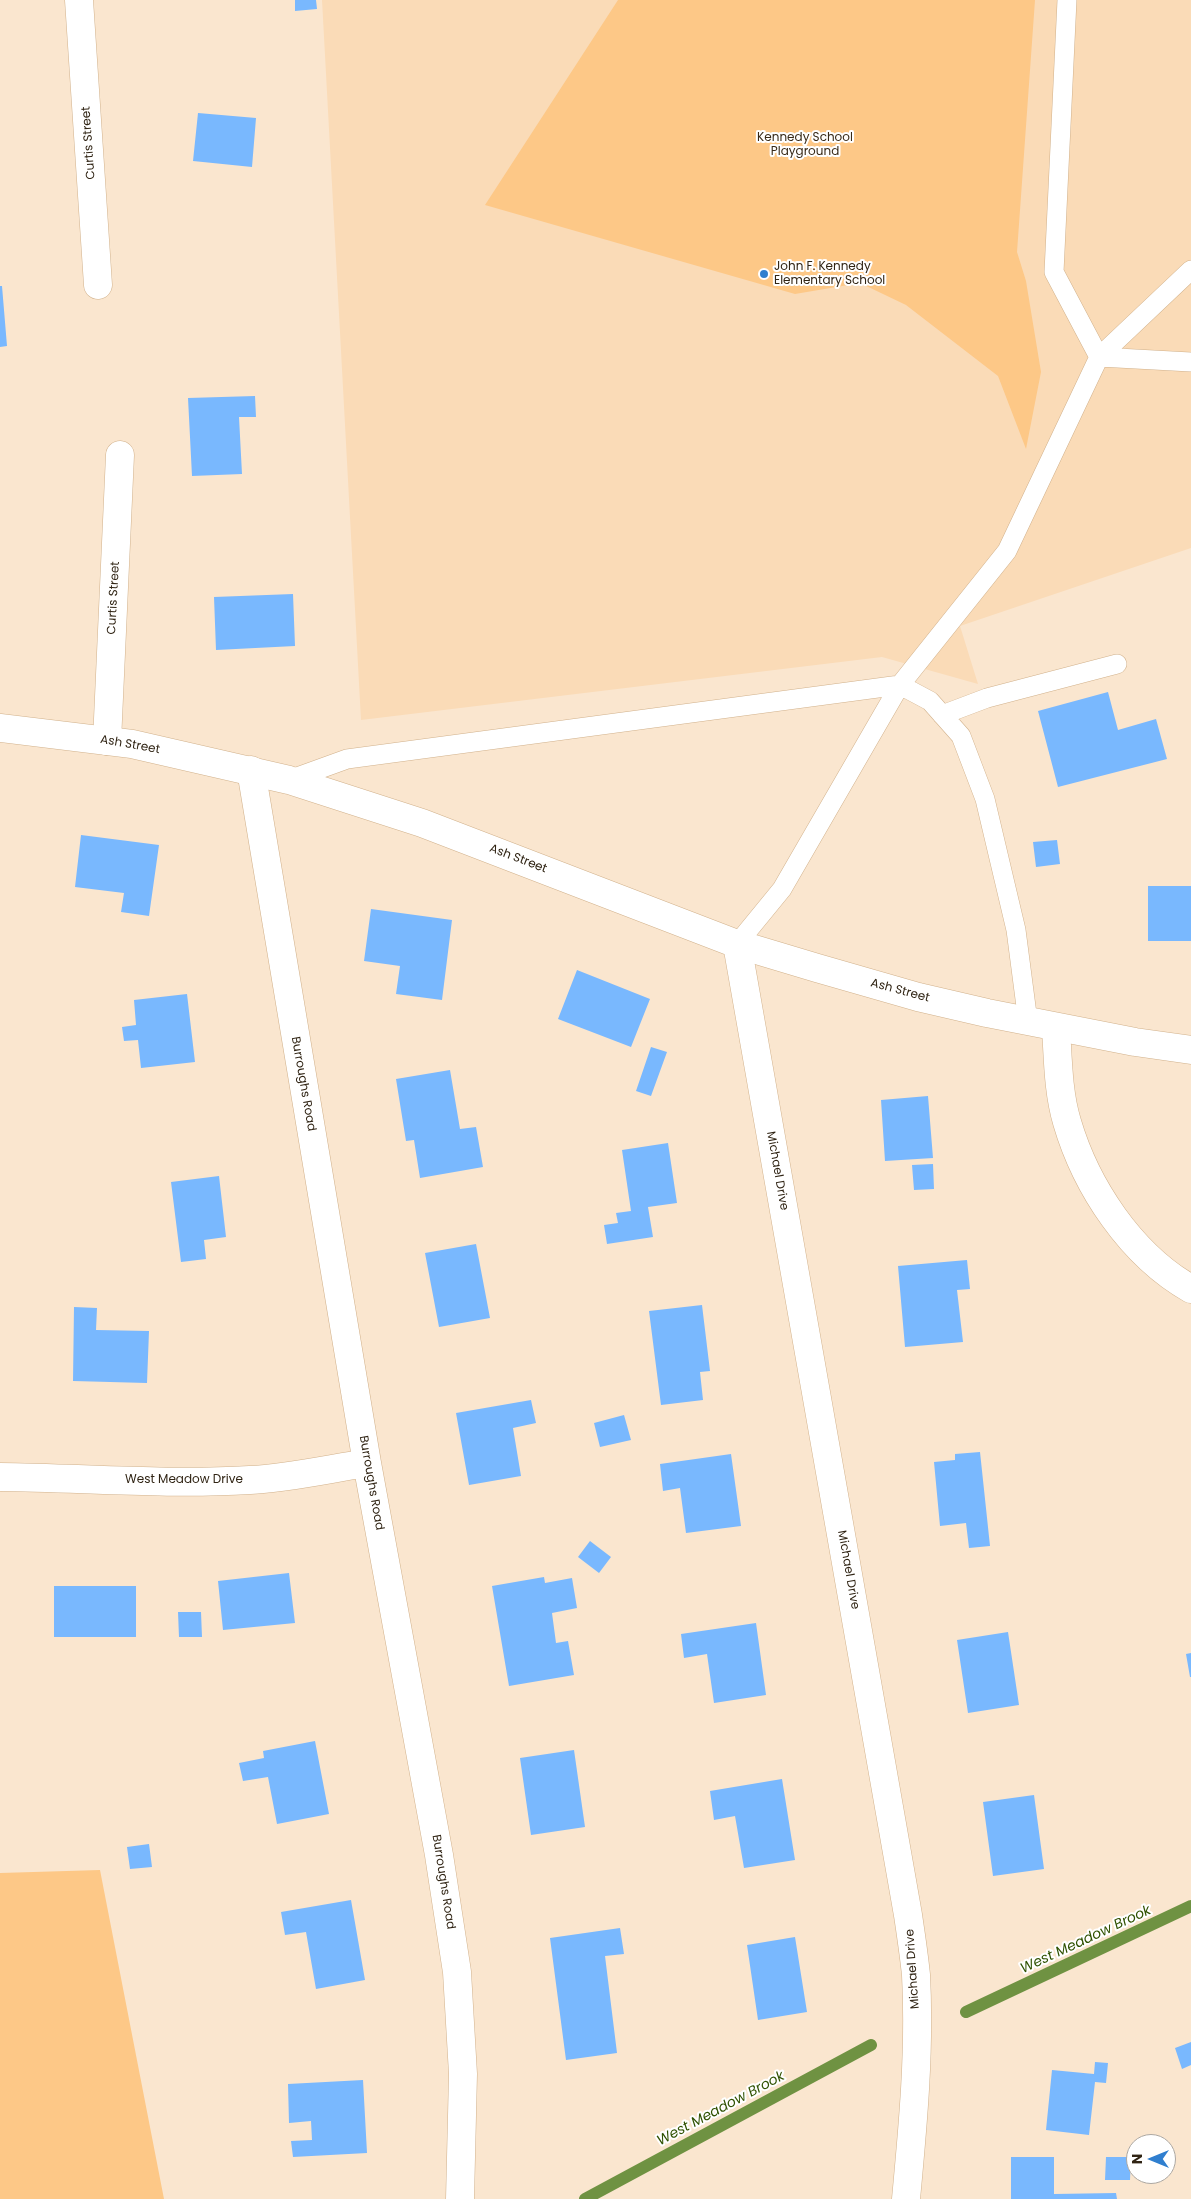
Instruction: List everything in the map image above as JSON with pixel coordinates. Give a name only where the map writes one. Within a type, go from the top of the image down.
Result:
[{"type":"street","name":"Curtis Street","points":[[79,0],[98,285]]},
{"type":"street","name":"Curtis Street","points":[[107,741],[120,455]]},
{"type":"street","name":"Ash Street","points":[[0,728],[132,744],[290,780],[422,823],[737,944],[918,996],[1028,1022],[1191,1050]]},
{"type":"street","name":"Burroughs Road","points":[[250,770],[367,1463],[437,1846],[457,1972],[462,2074],[460,2199]]},
{"type":"street","name":"Michael Drive","points":[[737,944],[908,1914],[916,1975],[916,2027],[912,2140],[906,2199]]},
{"type":"street","points":[[1056,1028],[1061,1091],[1067,1122],[1096,1190],[1116,1220],[1144,1252],[1177,1281],[1191,1289]]},
{"type":"street","name":"West Meadow Drive","points":[[0,1477],[176,1482],[218,1481],[276,1477],[367,1463]]},
{"type":"lane","points":[[1067,0],[1054,272],[1099,357]]},
{"type":"lane","points":[[737,944],[782,889],[900,686],[1008,551],[1099,357],[1191,270]]},
{"type":"lane","points":[[1099,357],[1191,362]]},
{"type":"lane","points":[[942,715],[987,698],[1117,664]]},
{"type":"lane","points":[[290,780],[347,759],[900,686],[930,701],[961,736],[985,799],[1016,930],[1028,1022]]},
{"type":"shaded area","name":"John F. Kennedy Elementary School","points":[[322,0],[1191,0],[1191,548],[960,626],[978,684],[882,657],[361,720]]},
{"type":"green space","name":"Kennedy School Playground","points":[[618,0],[1035,0],[1017,252],[1026,281],[1041,372],[1026,449],[998,376],[906,305],[860,283],[795,294],[485,205]]},
{"type":"green space","points":[[100,1870],[164,2199],[0,2199],[0,1873]]},
{"type":"building","points":[[295,0],[316,0],[317,9],[295,11]]},
{"type":"building","points":[[198,113],[256,118],[252,167],[193,161]]},
{"type":"building","points":[[0,286],[2,286],[7,346],[0,347]]},
{"type":"building","points":[[255,396],[256,417],[239,417],[242,474],[192,476],[188,398]]},
{"type":"building","points":[[293,594],[295,646],[216,650],[214,597]]},
{"type":"building","points":[[1108,692],[1118,730],[1156,719],[1167,759],[1058,787],[1038,711]]},
{"type":"building","points":[[81,835],[159,845],[149,916],[121,912],[124,893],[75,887]]},
{"type":"building","points":[[1057,840],[1060,864],[1036,867],[1033,842]]},
{"type":"building","points":[[1148,886],[1191,886],[1191,941],[1148,941]]},
{"type":"building","points":[[371,909],[452,920],[442,1000],[396,994],[400,966],[364,961]]},
{"type":"building","points":[[577,970],[650,999],[631,1047],[558,1019]]},
{"type":"building","points":[[187,994],[195,1062],[141,1068],[138,1040],[124,1041],[122,1027],[136,1025],[134,1000]]},
{"type":"building","points":[[651,1047],[667,1052],[651,1096],[636,1091]]},
{"type":"building","points":[[450,1070],[460,1129],[476,1127],[483,1167],[420,1178],[414,1140],[406,1141],[396,1079]]},
{"type":"building","points":[[928,1096],[933,1158],[885,1161],[881,1100]]},
{"type":"building","points":[[668,1143],[677,1203],[648,1207],[653,1237],[607,1244],[604,1225],[618,1223],[616,1213],[631,1211],[622,1150]]},
{"type":"building","points":[[933,1164],[934,1189],[914,1190],[912,1165]]},
{"type":"building","points":[[219,1176],[226,1237],[204,1240],[206,1259],[181,1262],[171,1182]]},
{"type":"building","points":[[476,1244],[490,1318],[439,1327],[425,1253]]},
{"type":"building","points":[[967,1260],[970,1289],[957,1290],[963,1342],[905,1347],[898,1266]]},
{"type":"building","points":[[702,1305],[710,1371],[700,1372],[703,1400],[661,1405],[649,1311]]},
{"type":"building","points":[[74,1307],[97,1308],[96,1330],[149,1331],[147,1383],[73,1381]]},
{"type":"building","points":[[531,1400],[536,1423],[513,1428],[521,1476],[469,1485],[456,1413]]},
{"type":"building","points":[[624,1415],[631,1440],[600,1447],[594,1423]]},
{"type":"building","points":[[980,1452],[990,1546],[969,1548],[966,1523],[940,1526],[934,1462],[955,1460],[955,1454]]},
{"type":"building","points":[[731,1454],[741,1526],[686,1533],[680,1488],[663,1491],[660,1464]]},
{"type":"building","points":[[590,1541],[611,1557],[599,1573],[578,1557]]},
{"type":"building","points":[[289,1573],[295,1623],[223,1630],[218,1581]]},
{"type":"building","points":[[544,1577],[545,1583],[572,1578],[577,1608],[552,1613],[556,1643],[568,1641],[574,1675],[509,1686],[492,1586]]},
{"type":"building","points":[[54,1586],[136,1586],[136,1637],[54,1637]]},
{"type":"building","points":[[178,1612],[201,1612],[202,1637],[179,1637]]},
{"type":"building","points":[[756,1623],[766,1695],[714,1703],[707,1654],[684,1658],[681,1634]]},
{"type":"building","points":[[1008,1632],[1019,1705],[968,1713],[957,1640]]},
{"type":"building","points":[[1191,1653],[1191,1677],[1190,1677],[1186,1654]]},
{"type":"building","points":[[315,1741],[329,1814],[277,1824],[268,1777],[243,1781],[239,1763],[264,1758],[263,1751]]},
{"type":"building","points":[[574,1750],[585,1827],[531,1835],[520,1758]]},
{"type":"building","points":[[782,1779],[795,1860],[744,1868],[735,1816],[714,1820],[710,1791]]},
{"type":"building","points":[[1034,1795],[1044,1869],[993,1876],[983,1802]]},
{"type":"building","points":[[149,1844],[152,1867],[130,1869],[127,1847]]},
{"type":"building","points":[[351,1900],[365,1980],[316,1989],[306,1932],[285,1935],[281,1912]]},
{"type":"building","points":[[620,1928],[624,1954],[605,1956],[617,2053],[566,2060],[550,1938]]},
{"type":"building","points":[[795,1937],[807,2012],[758,2020],[747,1945]]},
{"type":"building","points":[[1191,2042],[1191,2065],[1182,2069],[1175,2048]]},
{"type":"building","points":[[1095,2062],[1108,2063],[1106,2083],[1095,2082],[1089,2135],[1046,2130],[1052,2070],[1094,2074]]},
{"type":"building","points":[[363,2080],[367,2153],[293,2157],[291,2141],[312,2140],[311,2121],[289,2123],[288,2084]]},
{"type":"building","points":[[1011,2157],[1054,2157],[1054,2194],[1116,2193],[1117,2199],[1011,2199]]},
{"type":"building","points":[[1106,2157],[1126,2157],[1126,2180],[1105,2180]]},
{"type":"waterway","name":"West Meadow Brook","points":[[966,2012],[1191,1906]]},
{"type":"waterway","name":"West Meadow Brook","points":[[585,2199],[871,2045]]},
{"type":"place","name":"John F. Kennedy Elementary School","points":[[764,274]]}]
